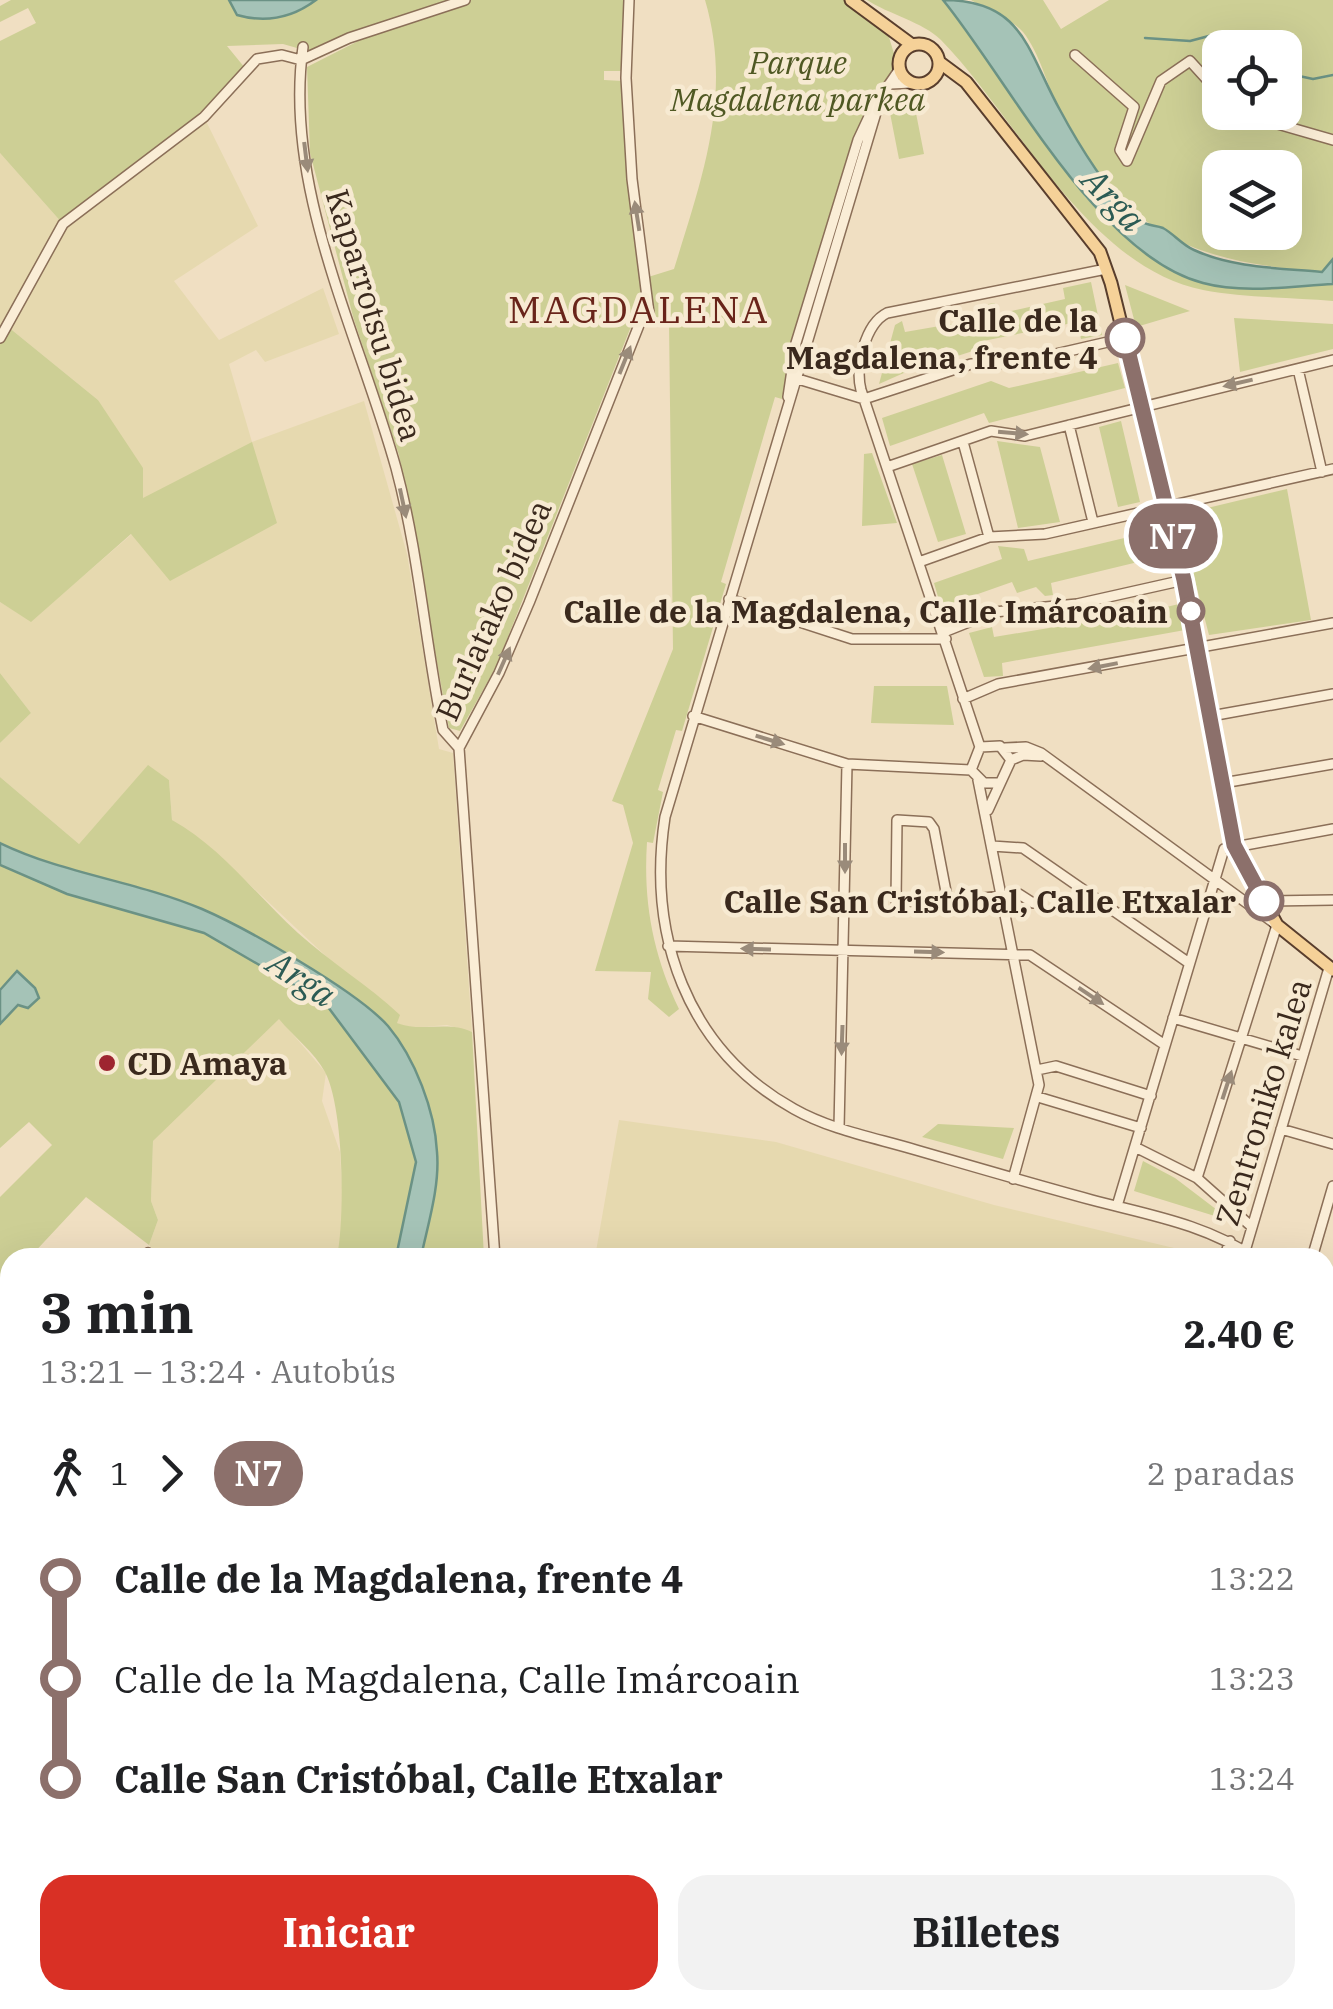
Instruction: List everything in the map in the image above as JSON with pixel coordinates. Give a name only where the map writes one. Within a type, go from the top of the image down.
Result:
[{"type":"main road","points":[[851,0],[912,45],[932,48],[938,62],[966,82],[1100,252],[1184,580],[1234,845],[1276,925],[1331,969]]},
{"type":"main road","points":[[881,22],[901,54],[899,70],[911,83],[924,84],[934,76],[938,62]]},
{"type":"main road","points":[[901,54],[912,45]]},
{"type":"main road","points":[[934,76],[966,82]]},
{"type":"street","points":[[0,338],[62,224],[204,117],[257,59],[282,55],[301,60],[349,38],[465,0]]},
{"type":"street","name":"Burlatako bidea","points":[[493,1248],[458,748],[499,673],[641,320],[649,312],[632,180],[626,78],[629,0]]},
{"type":"street","name":"Kaparrotsu bidea","points":[[303,47],[300,102],[309,183],[336,290],[397,472],[443,730],[458,748]]},
{"type":"street","points":[[1075,54],[1134,107],[1120,150],[1127,161],[1162,81],[1190,61],[1202,74]]},
{"type":"street","points":[[788,400],[788,375],[801,325],[858,140],[880,96],[899,70]]},
{"type":"street","points":[[891,84],[911,83]]},
{"type":"street","points":[[880,96],[693,716],[659,854],[662,924],[668,946],[700,1020],[760,1086],[796,1110],[839,1128],[1013,1179],[1215,1232],[1240,1248]]},
{"type":"street","points":[[1298,130],[1333,140]]},
{"type":"street","points":[[971,770],[980,747],[976,730],[858,376],[877,318],[1106,269]]},
{"type":"street","points":[[798,378],[864,399],[971,364],[1017,362],[1125,338]]},
{"type":"street","points":[[887,467],[991,431],[1025,436],[1333,360]]},
{"type":"street","points":[[919,562],[989,537],[1046,534],[1328,471],[1298,369]]},
{"type":"street","points":[[1069,425],[1093,522]]},
{"type":"street","points":[[962,442],[989,537]]},
{"type":"street","points":[[729,600],[852,639],[944,636],[994,612],[1028,612],[1078,604],[1184,580]]},
{"type":"street","points":[[964,700],[998,684],[1333,623]]},
{"type":"street","points":[[1211,716],[1333,694]]},
{"type":"street","points":[[693,716],[847,764],[971,770]]},
{"type":"street","points":[[976,730],[992,744],[1026,747],[1048,759],[1276,925],[1197,1178]]},
{"type":"street","points":[[980,747],[992,744]]},
{"type":"street","points":[[1004,748],[1012,760]]},
{"type":"street","points":[[1012,760],[1035,755],[1048,759]]},
{"type":"street","points":[[988,818],[990,800],[1006,778],[1012,760]]},
{"type":"street","points":[[839,1128],[847,764]]},
{"type":"street","points":[[1223,784],[1333,764]]},
{"type":"street","points":[[971,770],[978,780],[988,818],[1036,1070],[1038,1097],[1013,1179]]},
{"type":"street","points":[[978,780],[999,783]]},
{"type":"street","points":[[948,902],[934,828],[929,822],[897,820],[896,900],[948,902],[1019,894],[1033,903]]},
{"type":"street","points":[[1117,1206],[1224,849],[1333,829]]},
{"type":"street","points":[[992,846],[1023,848],[1189,963]]},
{"type":"street","points":[[1264,901],[1333,900]]},
{"type":"street","points":[[668,946],[1030,956],[1165,1045]]},
{"type":"street","name":"Zentroniko kalea","points":[[1246,1248],[1331,969]]},
{"type":"street","points":[[1173,1018],[1302,1056]]},
{"type":"street","points":[[1036,1070],[1056,1066],[1150,1096]]},
{"type":"street","points":[[1038,1097],[1140,1128]]},
{"type":"street","points":[[1280,1129],[1333,1144]]},
{"type":"street","points":[[1135,1147],[1197,1178],[1252,1227]]},
{"type":"street","points":[[1315,1248],[1333,1186]]},
{"type":"street","points":[[1228,1248],[1230,1241]]},
{"type":"shaded area","points":[[204,117],[258,226],[174,281],[219,340],[323,288],[339,334],[265,362],[256,350],[229,364],[252,442],[364,401],[407,554],[439,749],[453,753],[472,1032],[447,1025],[409,1028],[397,1023],[247,882],[172,820],[169,780],[148,766],[79,844],[0,777],[0,743],[31,713],[0,673],[0,602],[31,621],[132,534],[143,499],[98,400],[7,326],[0,337],[0,153],[63,224]]},
{"type":"shaded area","points":[[279,1018],[326,1073],[322,1101],[340,1152],[344,1222],[339,1248],[152,1248],[149,1245],[158,1220],[151,1201],[153,1141],[270,1021]]},
{"type":"shaded area","points":[[619,1120],[776,1142],[994,1205],[1174,1248],[597,1248]]},
{"type":"green space","name":"Parque Magdalena parkea","points":[[11,0],[229,0],[237,15],[305,8],[316,0],[627,0],[622,71],[604,71],[604,80],[623,81],[645,278],[674,269],[703,169],[715,103],[716,69],[705,0],[851,0],[888,34],[899,70],[873,108],[795,334],[782,399],[775,397],[721,582],[726,584],[682,731],[676,730],[658,790],[663,792],[653,843],[647,842],[647,886],[656,948],[679,1009],[669,1017],[648,999],[651,972],[595,971],[633,843],[623,805],[612,801],[673,649],[669,322],[644,317],[630,329],[496,667],[460,731],[449,728],[399,455],[354,320],[310,153],[307,67],[374,33],[311,52],[283,44],[227,46],[245,68],[204,117],[63,224],[0,153],[0,41],[36,23],[28,8],[0,22],[0,6]]},
{"type":"green space","points":[[867,0],[943,0],[1086,198],[1153,258],[1273,287],[1333,284],[1333,301],[1203,290],[1162,276],[1124,252],[1057,186],[941,40]]},
{"type":"green space","points":[[971,0],[1043,0],[1061,29],[1109,0],[1333,0],[1333,259],[1322,272],[1233,259],[1197,249],[1136,213],[1109,186],[1084,151],[1059,109],[1034,50],[1023,32]]},
{"type":"green space","points":[[914,103],[924,154],[899,159],[889,108]]},
{"type":"green space","points":[[1091,282],[1102,335],[1081,339],[1077,322],[983,341],[976,350],[951,358],[947,347],[903,360],[906,372],[879,384],[895,325],[902,321],[905,332],[986,318],[988,304],[995,303],[998,314],[1065,299],[1063,288]]},
{"type":"green space","points":[[1125,285],[1190,311],[1136,327]]},
{"type":"green space","points":[[1234,318],[1333,324],[1333,349],[1240,372]]},
{"type":"green space","points":[[7,326],[98,400],[143,468],[143,498],[252,442],[277,523],[170,581],[131,534],[31,622],[0,602],[0,338]]},
{"type":"green space","points":[[1118,363],[1125,388],[989,423],[984,413],[890,446],[882,418],[991,381],[1009,388]]},
{"type":"green space","points":[[1121,421],[1140,502],[1118,507],[1099,427]]},
{"type":"green space","points":[[997,441],[1040,447],[1060,522],[1018,528]]},
{"type":"green space","points":[[872,453],[897,523],[862,526],[864,454]]},
{"type":"green space","points":[[942,455],[966,534],[938,542],[912,464]]},
{"type":"green space","points":[[1287,489],[1311,620],[1209,635],[1178,515]]},
{"type":"green space","points":[[1162,529],[1167,555],[1051,583],[1053,595],[1045,596],[1036,587],[1017,593],[1012,582],[941,607],[934,583],[1002,559],[998,546],[1024,549],[1028,561]]},
{"type":"green space","points":[[1179,604],[1185,630],[1002,663],[1003,676],[984,677],[969,633],[992,627],[994,637],[1073,624],[1072,613],[1095,611],[1098,623]]},
{"type":"green space","points":[[0,673],[31,713],[0,743]]},
{"type":"green space","points":[[874,686],[947,686],[954,725],[871,723]]},
{"type":"green space","points":[[148,765],[169,780],[172,820],[207,844],[298,933],[400,1015],[397,1023],[472,1032],[484,1248],[423,1248],[437,1178],[432,1120],[407,1053],[388,1026],[352,996],[300,962],[202,909],[49,863],[0,843],[0,777],[79,844]]},
{"type":"green space","name":"CD Amaya","points":[[0,865],[67,894],[204,933],[325,1003],[399,1102],[416,1162],[398,1248],[338,1248],[341,1163],[331,1089],[321,1065],[279,1019],[153,1141],[151,1201],[158,1220],[149,1245],[86,1197],[38,1248],[0,1248],[0,1197],[52,1145],[29,1122],[0,1148]]},
{"type":"green space","points":[[938,1124],[1014,1128],[1003,1159],[922,1137]]},
{"type":"green space","points":[[1143,1161],[1175,1178],[1221,1213],[1218,1217],[1134,1191]]},
{"type":"water","points":[[229,0],[316,0],[288,15],[258,19],[237,15]]},
{"type":"water","points":[[943,0],[970,2],[991,9],[1020,33],[1085,153],[1119,200],[1141,221],[1163,228],[1194,250],[1241,264],[1322,272],[1333,259],[1333,284],[1235,288],[1203,283],[1164,266],[1127,239],[1092,203],[1058,162]]},
{"type":"water","name":"Arga","points":[[0,843],[49,862],[177,899],[272,945],[373,1012],[398,1039],[428,1103],[435,1136],[437,1178],[423,1248],[398,1248],[416,1162],[399,1102],[325,1003],[204,933],[67,894],[0,865]]},
{"type":"water","points":[[17,971],[35,988],[39,998],[28,1008],[18,1005],[0,1024],[0,990]]},
{"type":"waterway","points":[[1145,38],[1190,41],[1202,38]]},
{"type":"waterway","points":[[1302,77],[1333,75]]},
{"type":"bus line","name":"N7","points":[[1125,338],[1184,580],[1234,845],[1264,901]]},
{"type":"place","name":"Calle de la Magdalena, frente 4","points":[[1125,338]]},
{"type":"place","name":"Calle de la Magdalena, Calle Imárcoain","points":[[1191,611]]},
{"type":"place","name":"Calle San Cristóbal, Calle Etxalar","points":[[1264,901]]},
{"type":"place","name":"CD Amaya","points":[[107,1063]]},
{"type":"district","name":"MAGDALENA","points":[[639,308]]}]
